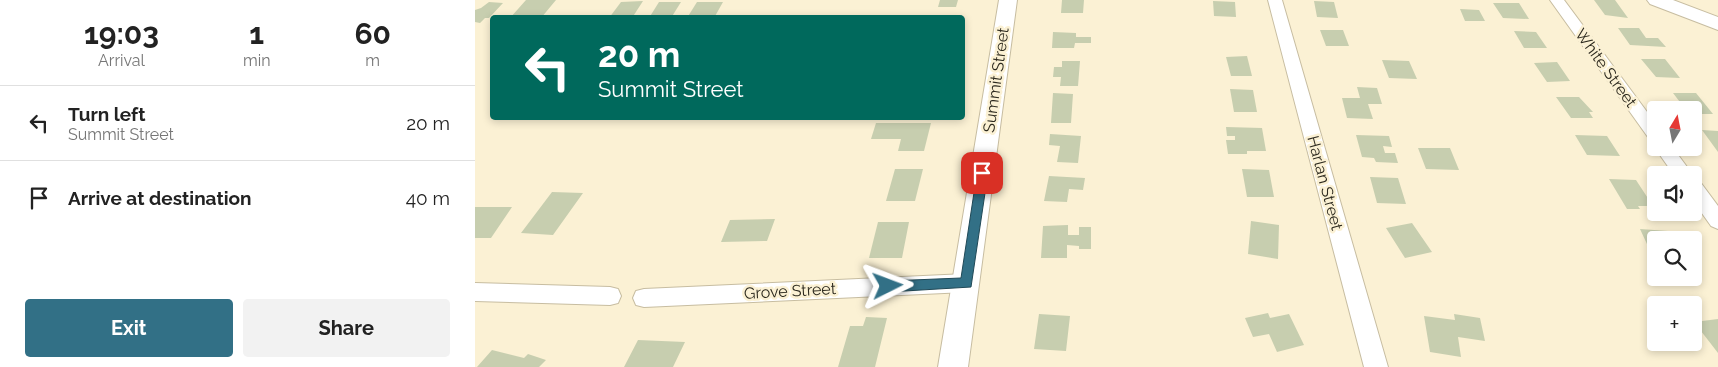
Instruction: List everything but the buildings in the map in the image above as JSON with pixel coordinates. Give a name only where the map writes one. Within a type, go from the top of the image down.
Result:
[{"type":"street","name":"Summit Street","points":[[953,367],[1008,0]]},
{"type":"street","name":"Harlan Street","points":[[1275,0],[1376,367]]},
{"type":"street","name":"White Street","points":[[1557,0],[1647,124]]},
{"type":"street","points":[[1656,0],[1718,24]]},
{"type":"street","points":[[1670,156],[1678,166]]},
{"type":"street","points":[[1702,199],[1718,221]]},
{"type":"street","name":"Grove Street","points":[[645,298],[966,283]]},
{"type":"street","points":[[475,292],[610,296]]},
{"type":"route","points":[[888,286],[966,283],[982,173]]}]
